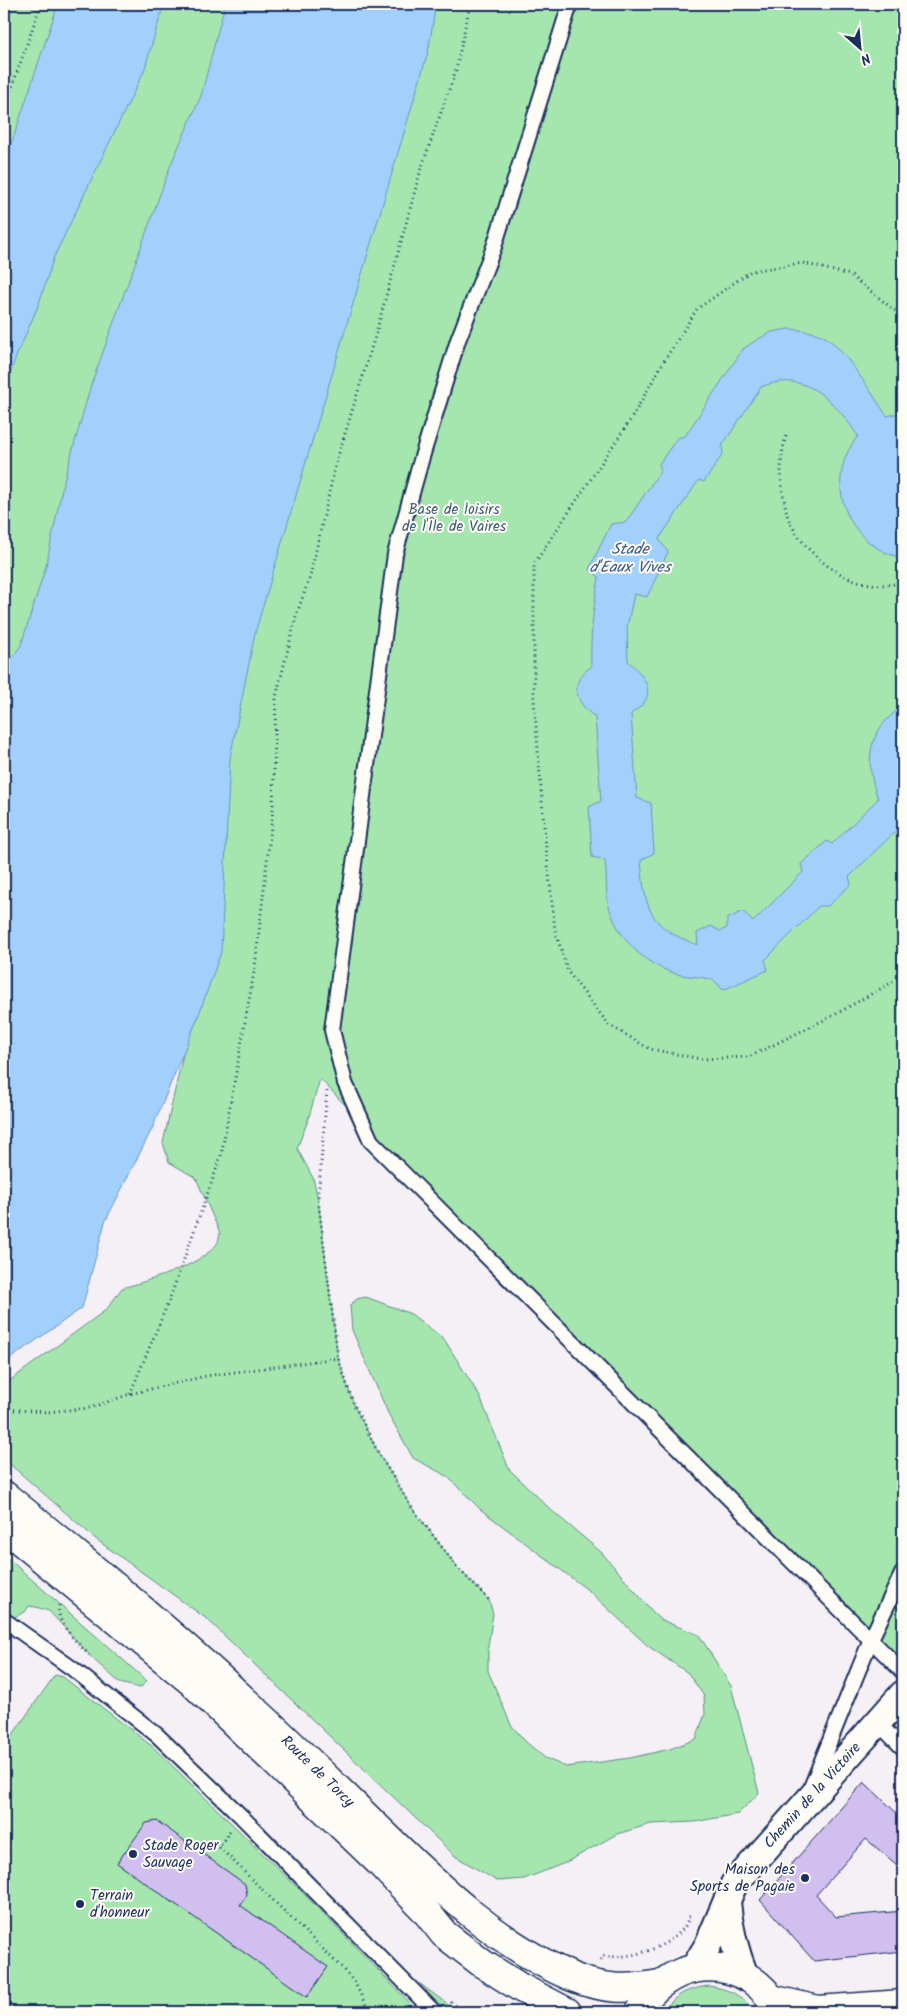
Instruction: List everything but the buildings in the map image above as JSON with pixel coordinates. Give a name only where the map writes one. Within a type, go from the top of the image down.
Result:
[{"type":"main road","name":"Route de Torcy","points":[[4,1495],[118,1588],[248,1703],[423,1872],[482,1921],[510,1941],[570,1976],[608,1988],[632,1989],[660,1984]]},
{"type":"main road","name":"Route de Torcy","points":[[4,1527],[193,1683],[379,1862],[425,1910],[444,1934],[483,1964],[521,1988],[567,2012]]},
{"type":"main road","points":[[640,2012],[650,1995],[660,1984],[673,1975],[694,1968],[720,1967],[740,1972],[757,1984],[774,2006],[818,2010],[903,2004]]},
{"type":"street","name":"Chemin de la Victoire","points":[[694,1968],[708,1945],[734,1884],[903,1694]]},
{"type":"street","points":[[727,1901],[729,1929],[744,1976]]},
{"type":"lane","points":[[570,4],[494,247],[456,349],[422,457],[395,554],[332,1030],[345,1083],[371,1141],[903,1672]]},
{"type":"lane","points":[[806,1802],[871,1639],[903,1572]]},
{"type":"lane","points":[[4,1620],[66,1664],[157,1735],[241,1816],[434,2012]]},
{"type":"lane","points":[[878,1722],[903,1748]]},
{"type":"path","points":[[4,110],[41,4]]},
{"type":"path","points":[[130,1394],[170,1298],[221,1156],[255,967],[273,809],[276,697],[297,613],[310,577],[336,463],[376,333],[421,169],[456,70],[470,4]]},
{"type":"path","points":[[903,318],[850,275],[803,263],[751,271],[697,309],[664,361],[631,419],[534,564],[534,700],[545,838],[556,930],[568,972],[609,1025],[650,1049],[701,1059],[749,1057],[836,1014],[903,976]]},
{"type":"path","points":[[786,436],[781,455],[780,479],[789,521],[810,551],[831,569],[856,580],[878,585],[903,582]]},
{"type":"path","points":[[327,1090],[318,1199],[338,1358],[354,1405],[379,1454],[410,1505],[457,1567],[489,1600]]},
{"type":"path","points":[[4,1409],[46,1412],[90,1408],[130,1394],[206,1376],[338,1358]]},
{"type":"path","points":[[241,1816],[219,1847],[341,1967],[355,1983],[369,2012]]},
{"type":"path","points":[[600,1963],[603,1956],[612,1958],[633,1956],[653,1948],[674,1937],[682,1930],[689,1917],[698,1917]]},
{"type":"green space","name":"Base de loisirs de l'Île de Vaires","points":[[4,4],[903,4],[903,1681],[320,1079],[307,1123],[297,1148],[313,1178],[318,1199],[338,1358],[354,1405],[379,1454],[410,1505],[457,1567],[489,1600],[493,1614],[488,1646],[488,1671],[511,1725],[526,1742],[545,1758],[566,1767],[630,1758],[670,1749],[696,1739],[705,1714],[704,1696],[688,1673],[648,1646],[589,1591],[480,1509],[447,1476],[413,1458],[388,1413],[352,1330],[350,1305],[357,1299],[366,1297],[411,1314],[444,1339],[480,1397],[509,1469],[551,1510],[602,1553],[659,1619],[699,1635],[731,1686],[759,1793],[738,1814],[694,1822],[651,1824],[617,1834],[565,1863],[524,1879],[497,1881],[455,1856],[207,1619],[97,1540],[4,1459],[4,1385],[107,1309],[122,1288],[173,1272],[199,1259],[217,1244],[220,1233],[196,1178],[169,1162],[163,1143],[184,1050],[198,1017],[4,809]]},
{"type":"green space","points":[[4,1555],[147,1681],[140,1688],[120,1683],[93,1659],[49,1611],[29,1606],[25,1612],[14,1617],[4,1608]]},
{"type":"green space","name":"Stade Roger Sauvage","points":[[55,1675],[63,1677],[153,1747],[303,1893],[419,2012],[4,2012],[4,1747]]},
{"type":"green space","points":[[419,1983],[458,2012],[446,2012]]},
{"type":"green space","points":[[709,1986],[735,1994],[755,2012],[662,2012],[682,1993]]},
{"type":"water","points":[[58,4],[164,4],[144,71],[54,257],[38,306],[4,391],[4,158],[13,139]]},
{"type":"water","points":[[225,4],[436,4],[428,52],[255,633],[230,758],[221,952],[198,1017],[152,1129],[105,1222],[82,1308],[4,1363],[4,670],[21,645],[46,566],[63,484],[91,385],[171,164],[201,96]]},
{"type":"water","name":"Stade d'Eaux Vives","points":[[788,329],[803,330],[825,337],[850,362],[887,416],[903,412],[903,558],[883,551],[867,541],[854,526],[846,510],[841,491],[842,472],[847,454],[858,436],[840,412],[830,401],[806,385],[792,382],[777,382],[761,387],[722,446],[723,454],[704,482],[699,480],[659,539],[668,552],[647,597],[634,594],[627,627],[628,661],[644,679],[648,691],[644,703],[631,714],[637,798],[651,803],[654,853],[641,860],[648,904],[652,914],[659,923],[681,938],[698,945],[697,933],[711,926],[720,931],[727,928],[727,919],[743,911],[753,922],[803,872],[801,864],[827,841],[832,844],[878,799],[871,772],[870,759],[872,747],[882,726],[903,706],[903,824],[849,877],[851,884],[828,906],[819,906],[765,960],[768,970],[723,990],[712,980],[678,974],[653,964],[634,949],[614,921],[607,898],[605,860],[592,857],[589,807],[601,801],[595,717],[579,699],[577,686],[579,679],[591,667],[592,622],[599,577],[589,569],[611,524],[626,522],[661,470],[659,464],[677,438],[685,436],[743,349],[772,332]]},
{"type":"place","name":"Stade Roger Sauvage","points":[[133,1854]]},
{"type":"place","name":"Maison des Sports de Pagaie","points":[[805,1878]]},
{"type":"place","name":"Terrain d'honneur","points":[[80,1904]]}]
